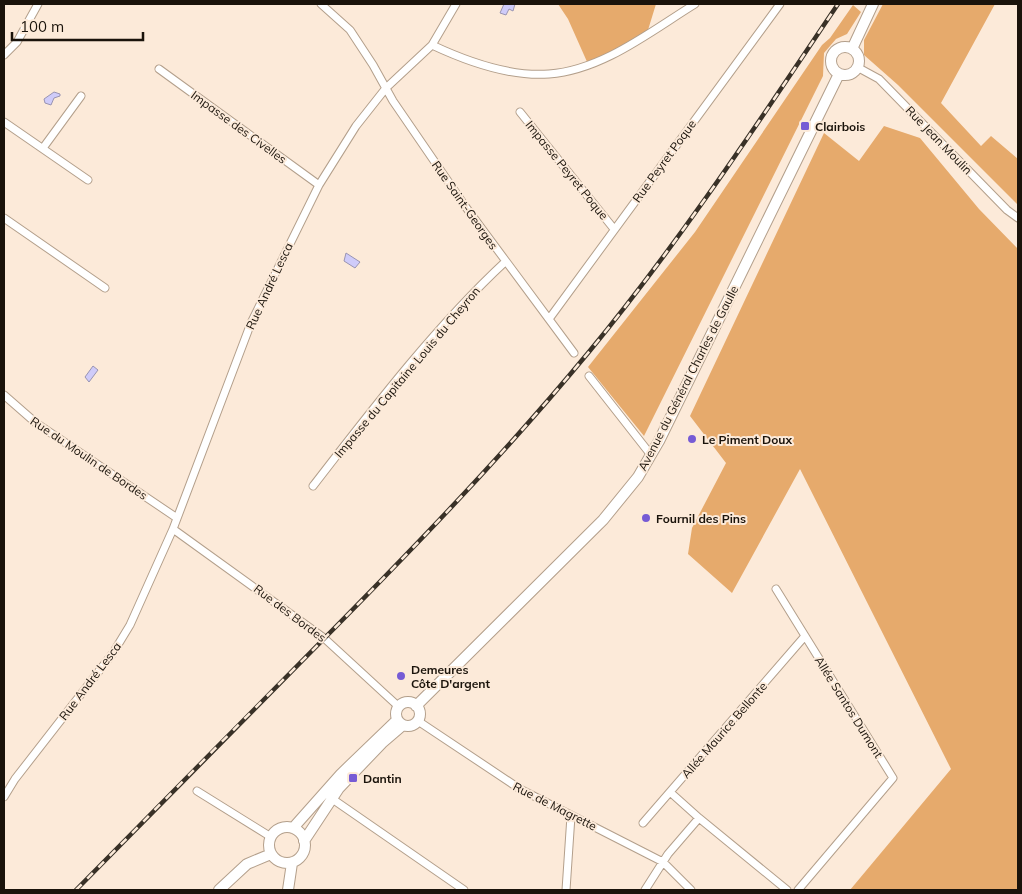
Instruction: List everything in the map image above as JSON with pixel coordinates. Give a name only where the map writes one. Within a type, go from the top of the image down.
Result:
[{"type":"main road","points":[[852,49],[873,4]]},
{"type":"main road","points":[[839,48],[852,49],[858,56],[857,67],[848,74],[839,74],[831,63],[832,54],[839,48]]},
{"type":"main road","name":"Avenue du Général Charles de Gaulle","points":[[416,706],[600,523],[631,486],[651,455],[839,74]]},
{"type":"main road","points":[[409,702],[416,706],[420,713],[418,721],[413,725],[400,722],[396,714],[399,707],[409,702]]},
{"type":"main road","points":[[304,840],[331,798],[356,768],[400,722]]},
{"type":"main road","points":[[292,828],[341,774],[400,722]]},
{"type":"main road","points":[[292,828],[302,835],[304,852],[301,857],[292,863],[280,862],[271,854],[268,842],[270,836],[278,829],[292,828]]},
{"type":"main road","points":[[219,890],[247,864],[271,854]]},
{"type":"main road","points":[[288,890],[292,863]]},
{"type":"street","points":[[4,55],[17,42],[38,4]]},
{"type":"street","name":"Rue Saint-Georges","points":[[322,4],[350,30],[374,64],[386,88],[505,262],[574,353]]},
{"type":"street","name":"Rue André Lesca","points":[[4,797],[15,779],[113,653],[130,625],[173,529],[251,323],[319,185],[356,126],[386,88],[432,44],[456,4]]},
{"type":"street","points":[[432,44],[452,54],[513,72],[550,74],[580,67],[614,54],[695,4]]},
{"type":"street","name":"Rue Peyret Poque","points":[[549,319],[780,4]]},
{"type":"street","name":"Rue Jean Moulin","points":[[857,67],[879,79],[1007,210],[1018,218]]},
{"type":"street","name":"Impasse des Civelles","points":[[159,69],[319,185]]},
{"type":"street","points":[[43,148],[81,96]]},
{"type":"street","name":"Impasse Peyret Poque","points":[[520,112],[614,229]]},
{"type":"street","points":[[4,122],[88,180]]},
{"type":"street","points":[[4,218],[105,288]]},
{"type":"street","name":"Impasse du Capitaine Louis du Cheyron","points":[[313,486],[470,294],[505,262]]},
{"type":"street","points":[[589,376],[651,455]]},
{"type":"street","name":"Rue du Moulin de Bordes","points":[[4,396],[36,423],[177,518]]},
{"type":"street","name":"Rue des Bordes","points":[[173,529],[324,638],[399,707]]},
{"type":"street","name":"Allée Santos Dumont","points":[[776,589],[893,778],[798,890]]},
{"type":"street","name":"Allée Maurice Bellonte","points":[[642,823],[805,636]]},
{"type":"street","name":"Rue de Magrette","points":[[418,721],[428,726],[508,783],[664,862],[668,870],[691,890]]},
{"type":"street","points":[[196,791],[270,836]]},
{"type":"street","points":[[670,792],[787,890]]},
{"type":"street","points":[[331,798],[464,890]]},
{"type":"street","points":[[566,890],[571,816]]},
{"type":"street","points":[[645,890],[664,862],[699,818]]},
{"type":"shaded area","points":[[504,4],[515,4],[513,11],[509,9],[506,15],[500,13]]},
{"type":"shaded area","points":[[558,4],[656,4],[648,30],[614,54],[588,64],[568,19]]},
{"type":"shaded area","points":[[883,4],[995,4],[941,103],[981,146],[991,136],[1018,159],[1018,205],[898,85],[864,55],[864,40]]},
{"type":"shaded area","points":[[853,5],[861,12],[847,34],[836,39],[824,53],[823,76],[644,436],[588,367],[695,232],[822,45],[830,38]]},
{"type":"shaded area","points":[[54,92],[60,94],[60,96],[54,98],[51,105],[45,103],[44,99]]},
{"type":"shaded area","points":[[884,126],[920,138],[979,209],[1018,249],[1018,890],[850,890],[951,769],[800,469],[732,593],[688,554],[692,528],[726,463],[690,416],[824,133],[859,161]]},
{"type":"shaded area","points":[[346,253],[360,262],[355,268],[344,261]]},
{"type":"shaded area","points":[[93,366],[98,370],[89,382],[85,377]]},
{"type":"railway","points":[[76,890],[411,550],[554,394],[622,311],[686,226],[838,4]]},
{"type":"place","name":"Clairbois","points":[[805,126]]},
{"type":"place","name":"Le Piment Doux","points":[[692,439]]},
{"type":"place","name":"Fournil des Pins","points":[[646,518]]},
{"type":"place","name":"Demeures Côte D'argent","points":[[401,676]]},
{"type":"place","name":"Dantin","points":[[353,778]]}]
